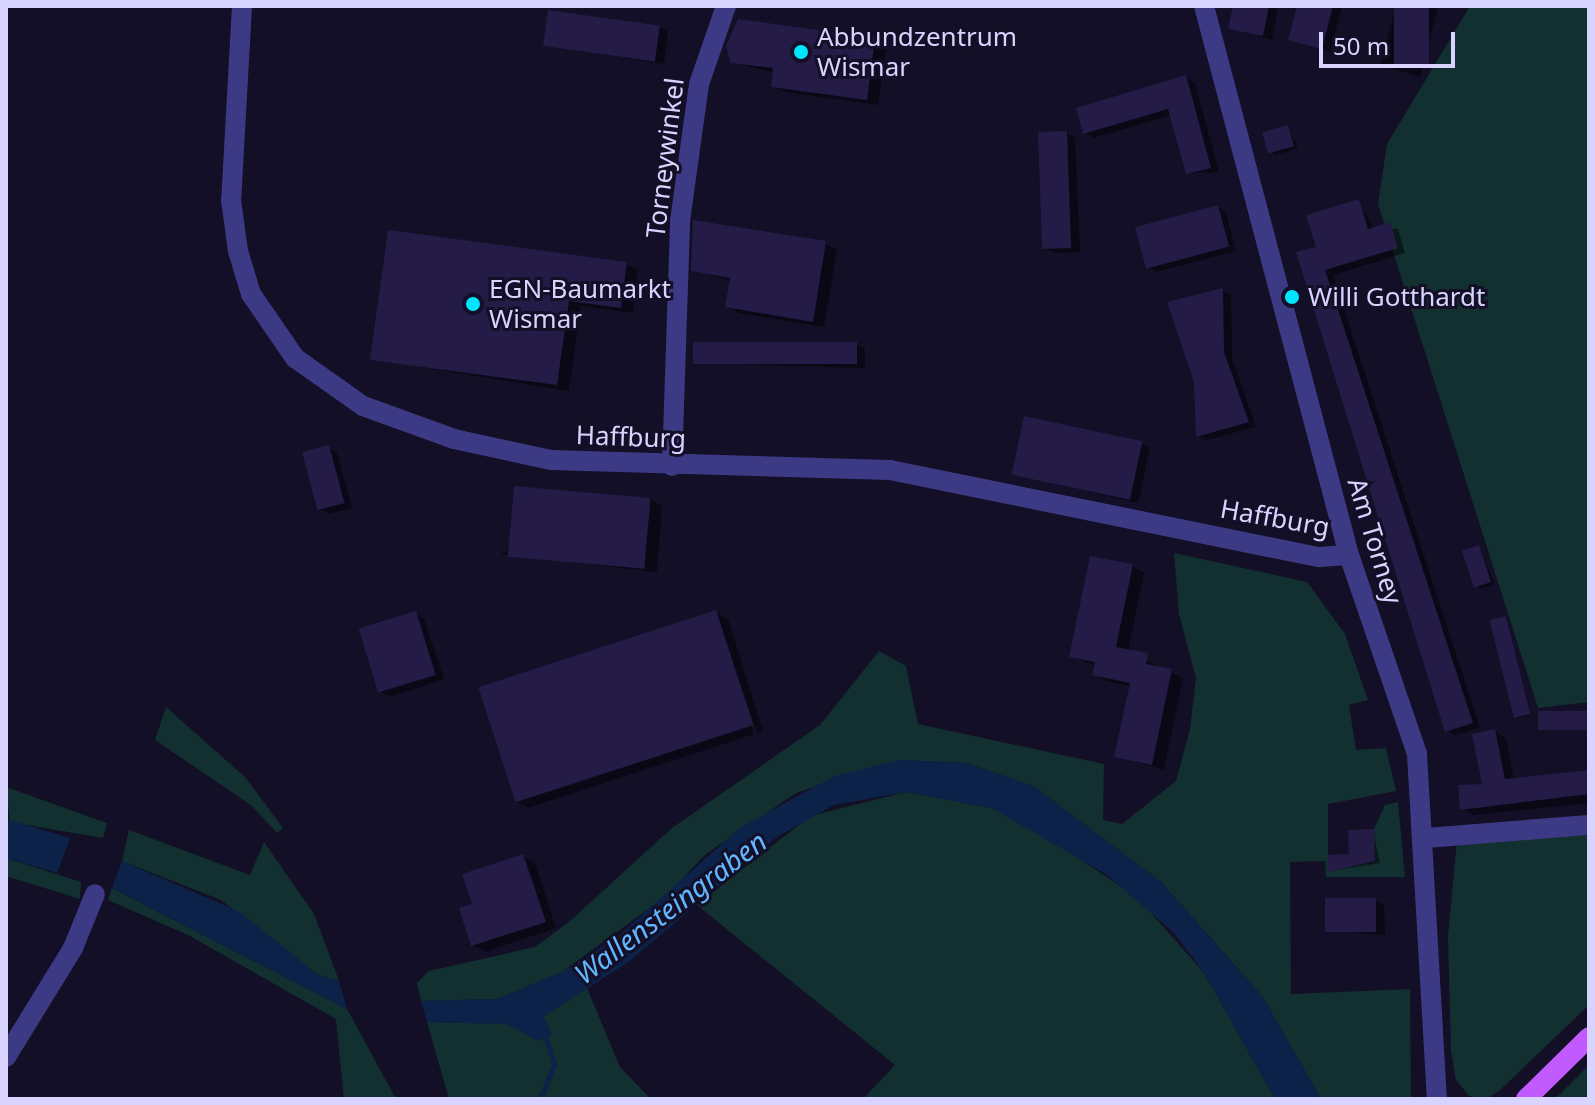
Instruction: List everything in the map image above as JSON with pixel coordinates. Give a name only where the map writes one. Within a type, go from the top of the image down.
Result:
[{"type":"main road","points":[[1526,1099],[1589,1037]]},
{"type":"street","name":"Haffburg","points":[[242,6],[231,200],[238,251],[251,294],[295,358],[363,406],[454,439],[551,460],[911,472],[1319,557],[1349,555]]},
{"type":"street","name":"Torneywinkel","points":[[672,466],[680,221],[699,84],[726,6]]},
{"type":"street","name":"Am Torney","points":[[1204,6],[1349,555],[1417,754],[1426,838],[1437,1099]]},
{"type":"street","points":[[1426,838],[1589,825]]},
{"type":"street","points":[[6,1057],[73,948],[95,894]]},
{"type":"green space","points":[[1470,6],[1589,6],[1589,702],[1538,708],[1378,204],[1387,144]]},
{"type":"green space","points":[[1174,553],[1307,582],[1345,634],[1368,700],[1349,705],[1356,750],[1386,748],[1396,791],[1328,804],[1328,871],[1375,860],[1374,829],[1385,805],[1398,802],[1405,877],[1326,877],[1325,861],[1290,862],[1291,994],[1410,989],[1411,1099],[1321,1099],[1262,996],[1161,882],[1033,786],[966,763],[899,760],[796,793],[706,854],[665,897],[562,972],[497,999],[421,1001],[417,983],[429,971],[535,947],[570,921],[672,828],[820,725],[879,651],[906,666],[918,724],[1104,764],[1103,820],[1122,824],[1176,781],[1190,729],[1196,678],[1179,614]]},
{"type":"green space","points":[[166,707],[245,777],[283,828],[277,833],[251,805],[155,740]]},
{"type":"green space","points":[[6,787],[107,823],[103,838],[10,822]]},
{"type":"green space","points":[[906,792],[992,808],[1026,823],[1138,898],[1205,974],[1275,1099],[863,1099],[895,1065],[697,905],[810,816]]},
{"type":"green space","points":[[129,830],[250,875],[264,842],[314,914],[339,981],[318,975],[221,900],[122,861]]},
{"type":"green space","points":[[1589,834],[1589,1005],[1499,1091],[1486,1099],[1469,1096],[1456,1080],[1451,1051],[1448,936],[1457,840]]},
{"type":"green space","points":[[6,858],[81,882],[80,899],[6,876]]},
{"type":"green space","points":[[112,888],[347,1009],[396,1099],[344,1099],[336,1019],[188,935],[108,900]]},
{"type":"green space","points":[[587,988],[620,1067],[651,1099],[449,1099],[427,1022],[507,1024],[532,1034],[544,1016]]},
{"type":"green space","points":[[1589,1065],[1589,1099],[1555,1099]]},
{"type":"water","name":"Wallensteingraben","points":[[899,760],[966,763],[1033,786],[1161,882],[1262,996],[1321,1099],[1275,1099],[1205,974],[1173,932],[1107,875],[992,808],[906,792],[834,805],[777,837],[627,963],[544,1016],[552,1035],[538,1041],[507,1024],[427,1022],[421,1001],[497,999],[562,972],[617,937],[741,827],[835,776]]},
{"type":"water","points":[[6,819],[70,838],[57,873],[6,858]]},
{"type":"water","points":[[122,861],[240,912],[318,975],[339,981],[347,1009],[112,888]]},
{"type":"building","points":[[1233,6],[1269,6],[1263,36],[1228,29]]},
{"type":"building","points":[[1297,6],[1333,6],[1322,49],[1288,40]]},
{"type":"building","points":[[1394,6],[1429,6],[1429,68],[1394,68]]},
{"type":"building","points":[[548,10],[660,26],[655,61],[543,46]]},
{"type":"building","name":"Abbundzentrum Wismar","points":[[738,19],[875,38],[867,100],[771,87],[773,68],[731,63],[726,46]]},
{"type":"building","points":[[1186,75],[1211,168],[1186,174],[1168,109],[1083,134],[1076,108]]},
{"type":"building","points":[[1288,125],[1294,146],[1268,154],[1262,132]]},
{"type":"building","points":[[1067,131],[1071,248],[1042,249],[1038,132]]},
{"type":"building","points":[[1359,199],[1368,229],[1390,222],[1398,248],[1325,270],[1473,723],[1445,732],[1296,252],[1316,247],[1306,215]]},
{"type":"building","points":[[1218,205],[1229,247],[1146,269],[1135,227]]},
{"type":"building","points":[[693,220],[826,241],[813,322],[725,307],[730,278],[691,271]]},
{"type":"building","name":"EGN-Baumarkt Wismar","points":[[388,230],[627,262],[621,308],[569,301],[557,385],[370,360]]},
{"type":"building","points":[[1223,288],[1224,352],[1249,422],[1196,437],[1194,382],[1167,302]]},
{"type":"building","points":[[693,342],[857,342],[857,364],[693,364]]},
{"type":"building","points":[[1024,416],[1142,441],[1130,500],[1012,475]]},
{"type":"building","points":[[329,445],[345,503],[317,510],[302,452]]},
{"type":"building","points":[[514,486],[650,498],[644,569],[508,557]]},
{"type":"building","points":[[1479,545],[1491,582],[1474,588],[1462,551]]},
{"type":"building","points":[[1090,556],[1133,564],[1116,647],[1148,653],[1146,664],[1172,669],[1152,765],[1114,757],[1130,683],[1092,675],[1095,662],[1069,657]]},
{"type":"building","points":[[716,610],[753,725],[516,802],[478,687]]},
{"type":"building","points":[[416,611],[436,675],[378,693],[359,629]]},
{"type":"building","points":[[1506,616],[1530,714],[1514,718],[1490,620]]},
{"type":"building","points":[[1538,711],[1589,711],[1589,730],[1538,730]]},
{"type":"building","points":[[1495,729],[1505,779],[1589,770],[1589,794],[1460,810],[1458,785],[1482,784],[1472,734]]},
{"type":"building","points":[[1374,829],[1375,861],[1328,872],[1328,855],[1349,854],[1348,830]]},
{"type":"building","points":[[523,854],[546,922],[471,946],[459,908],[472,904],[462,874]]},
{"type":"building","points":[[1325,898],[1376,898],[1376,932],[1325,932]]},
{"type":"waterway","points":[[540,1099],[554,1064],[546,1038]]},
{"type":"place","name":"Abbundzentrum Wismar","points":[[801,52]]},
{"type":"place","name":"Willi Gotthardt","points":[[1292,297]]},
{"type":"place","name":"EGN-Baumarkt Wismar","points":[[473,304]]}]
